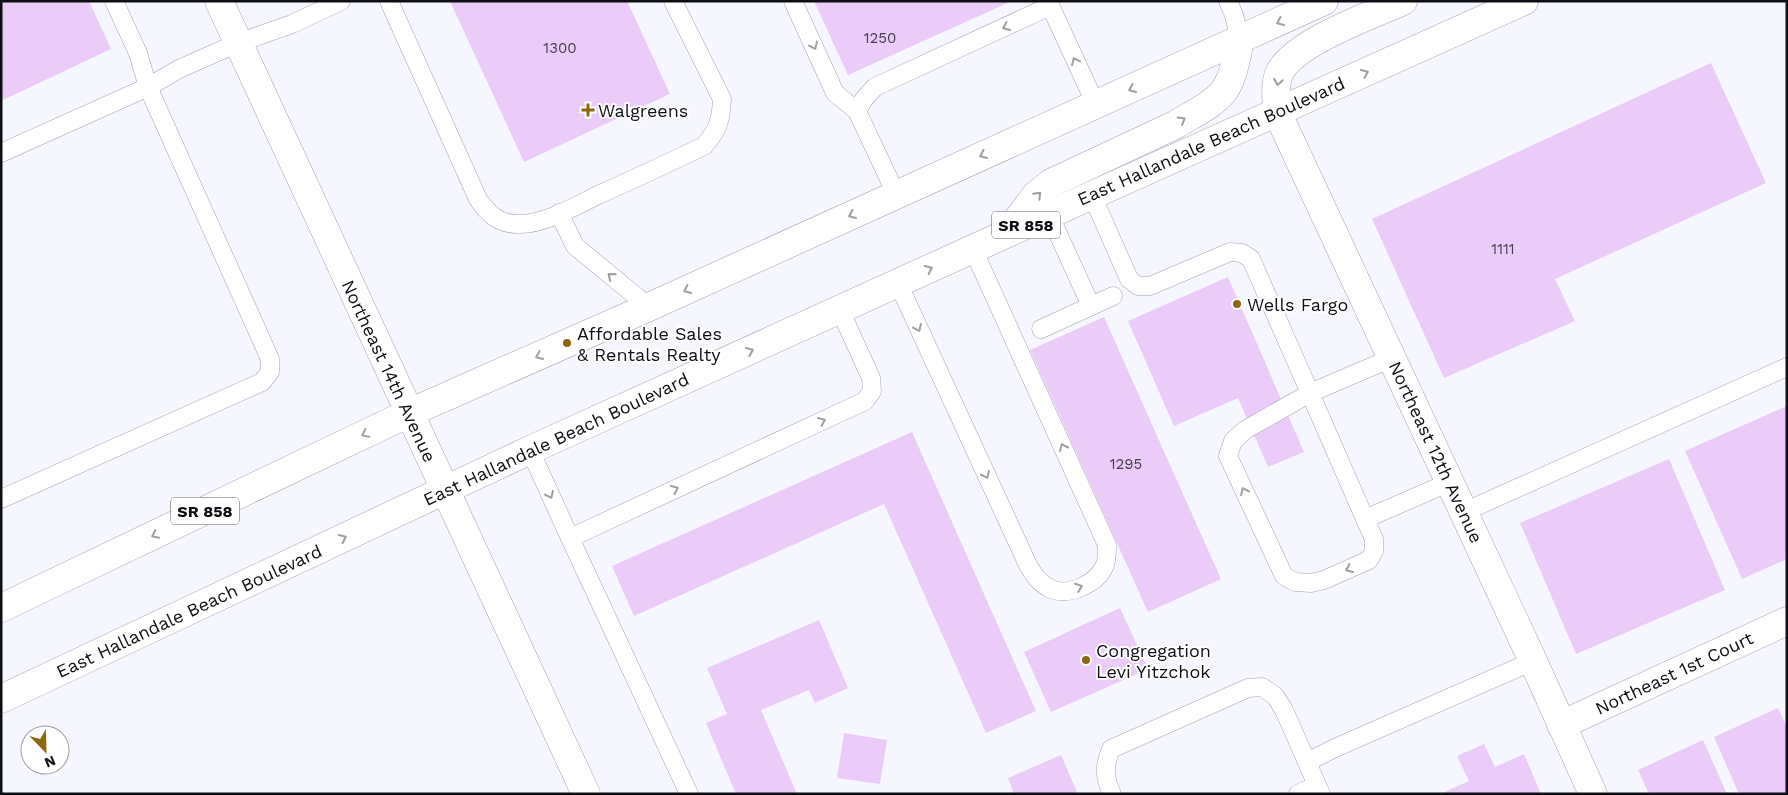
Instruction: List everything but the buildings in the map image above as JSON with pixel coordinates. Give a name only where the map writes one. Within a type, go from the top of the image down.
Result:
[{"type":"main road","name":"Northeast 14th Avenue","points":[[218,1],[586,794]]},
{"type":"main road","name":"SR 858","points":[[1,608],[409,413],[649,307],[1324,1]]},
{"type":"main road","points":[[1277,112],[1277,81],[1279,74],[1282,67],[1300,51],[1315,41],[1403,1]]},
{"type":"main road","name":"East Hallandale Beach Boulevard","points":[[1,699],[530,450],[1524,1]]},
{"type":"main road","points":[[1008,233],[1036,195],[1050,183],[1175,124],[1193,114],[1223,92],[1232,74],[1240,40]]},
{"type":"main road","name":"Northeast 12th Avenue","points":[[1277,112],[1464,512],[1592,794]]},
{"type":"main road","name":"Northeast 1st Court","points":[[1561,725],[1787,621]]},
{"type":"lane","points":[[1,499],[262,382],[270,372],[270,359],[148,87],[138,53],[114,1]]},
{"type":"lane","points":[[1,153],[148,87],[179,69],[238,43],[292,24],[341,1]]},
{"type":"lane","points":[[389,1],[478,199],[488,213],[502,222],[517,224],[534,223],[559,213],[704,146],[716,132],[721,116],[722,99],[673,1]]},
{"type":"lane","points":[[794,1],[835,93],[857,110],[896,194]]},
{"type":"lane","points":[[1228,1],[1234,15],[1240,40]]},
{"type":"lane","points":[[857,110],[864,98],[875,87],[1049,4],[1096,105]]},
{"type":"lane","points":[[1092,195],[1129,279],[1138,286],[1150,286],[1230,252],[1242,253],[1250,259],[1310,394],[1374,539],[1374,551],[1369,560],[1324,580],[1311,583],[1295,582],[1284,576],[1228,456],[1233,441],[1245,430],[1310,394],[1392,358]]},
{"type":"lane","points":[[559,213],[575,246],[649,307]]},
{"type":"lane","points":[[1049,214],[1090,306]]},
{"type":"lane","points":[[898,283],[1024,556],[1037,580],[1050,589],[1064,591],[1080,588],[1094,579],[1105,564],[1107,545],[973,249]]},
{"type":"lane","points":[[1041,329],[1113,296]]},
{"type":"lane","points":[[570,538],[865,401],[872,391],[871,378],[840,310]]},
{"type":"lane","points":[[1464,512],[1787,367]]},
{"type":"lane","points":[[530,450],[689,794]]},
{"type":"lane","points":[[1365,519],[1450,482]]},
{"type":"lane","points":[[1307,762],[1533,662]]},
{"type":"lane","points":[[1112,794],[1104,773],[1106,759],[1111,749],[1248,688],[1262,687],[1275,696],[1284,710],[1319,789],[1298,794]]},
{"type":"place","name":"Walgreens","points":[[588,110]]},
{"type":"place","name":"Wells Fargo","points":[[1237,304]]},
{"type":"place","name":"Affordable Sales & Rentals Realty","points":[[567,343]]},
{"type":"place","name":"Congregation Levi Yitzchok","points":[[1086,660]]}]
